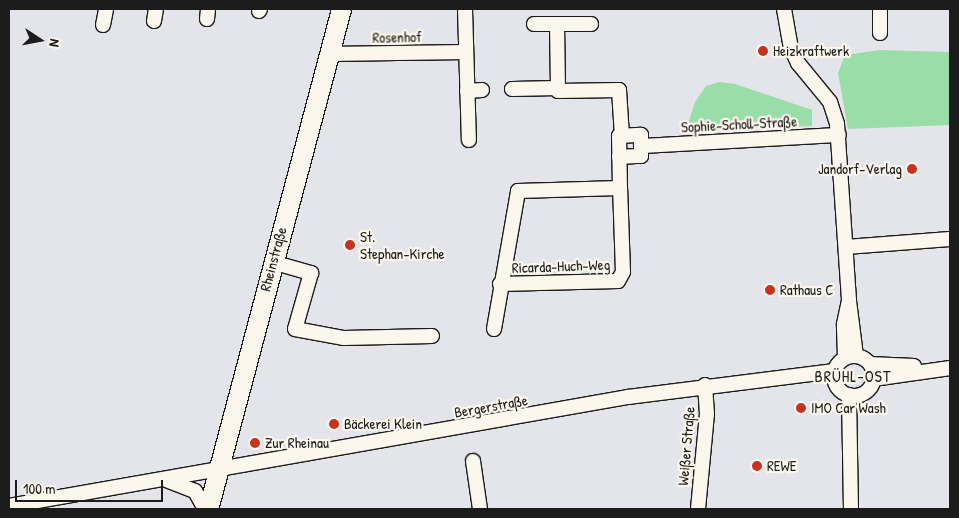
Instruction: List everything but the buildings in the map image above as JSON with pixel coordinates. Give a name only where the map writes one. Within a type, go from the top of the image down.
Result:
[{"type":"main road","name":"Rheinstraße","points":[[206,509],[218,471],[272,262],[341,9]]},
{"type":"street","points":[[103,25],[106,9]]},
{"type":"street","points":[[784,9],[791,48],[798,63],[830,102],[839,135],[849,301],[850,356],[835,378],[856,394]]},
{"type":"street","points":[[880,9],[880,33]]},
{"type":"street","points":[[465,15],[469,140]]},
{"type":"street","points":[[534,24],[591,24]]},
{"type":"street","points":[[557,24],[558,92],[619,90],[622,136]]},
{"type":"street","name":"Rosenhof","points":[[329,54],[466,52]]},
{"type":"street","points":[[512,89],[558,88]]},
{"type":"street","points":[[467,91],[482,90]]},
{"type":"street","points":[[641,135],[641,146],[641,156],[620,157],[619,136],[641,135]]},
{"type":"street","name":"Sophie-Scholl-Straße","points":[[641,146],[839,135]]},
{"type":"street","name":"Ricarda-Huch-Weg","points":[[500,284],[618,280],[623,272],[620,157]]},
{"type":"street","name":"Ricarda-Huch-Weg","points":[[494,329],[500,284],[518,192],[620,188]]},
{"type":"street","points":[[846,247],[950,239]]},
{"type":"street","points":[[272,262],[311,273],[295,329],[344,338],[432,336]]},
{"type":"street","points":[[850,356],[870,364],[935,369]]},
{"type":"street","points":[[870,364],[874,379]]},
{"type":"street","points":[[851,509],[856,394],[874,379],[950,368]]},
{"type":"street","name":"Bergerstraße","points":[[9,506],[705,385],[835,378]]},
{"type":"street","name":"Weißer Straße","points":[[698,509],[707,414],[705,385]]},
{"type":"street","points":[[473,461],[480,509]]},
{"type":"street","points":[[163,479],[195,491],[206,509]]},
{"type":"green space","points":[[880,50],[950,52],[950,125],[848,129],[838,73],[845,55]]},
{"type":"green space","points":[[719,82],[735,84],[812,110],[812,126],[686,130],[695,102],[706,86]]},
{"type":"place","name":"Heizkraftwerk","points":[[763,51]]},
{"type":"place","name":"Jandorf-Verlag","points":[[912,169]]},
{"type":"place","name":"St. Stephan-Kirche","points":[[350,245]]},
{"type":"place","name":"Rathaus C","points":[[770,290]]},
{"type":"place","name":"IMO Car Wash","points":[[801,408]]},
{"type":"place","name":"Bäckerei Klein","points":[[334,424]]},
{"type":"place","name":"Zur Rheinau","points":[[255,443]]},
{"type":"place","name":"REWE","points":[[757,466]]},
{"type":"district","name":"BRÜHL-OST","points":[[853,376]]}]
